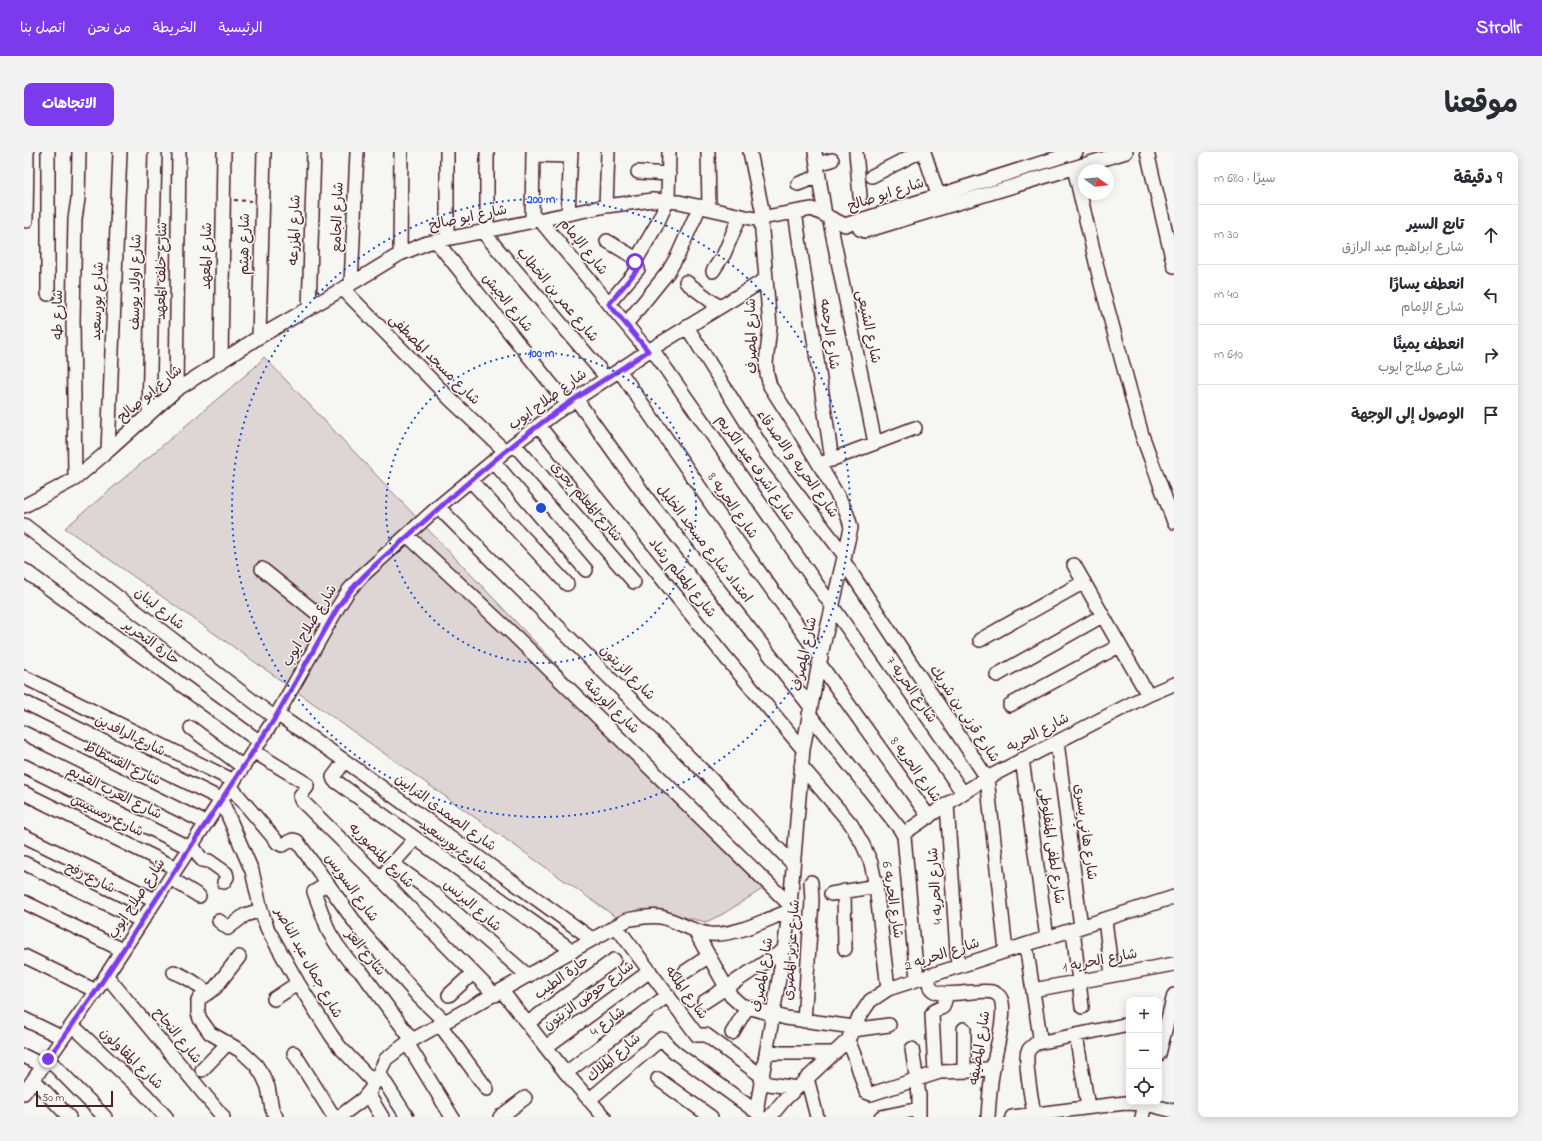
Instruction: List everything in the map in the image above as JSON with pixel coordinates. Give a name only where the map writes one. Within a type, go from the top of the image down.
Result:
[{"type":"street","points":[[26,152],[26,221]]},
{"type":"street","points":[[48,152],[48,294]]},
{"type":"street","name":"شارع طه","points":[[75,479],[75,218],[78,199],[79,152]]},
{"type":"street","name":"شارع بورسعيد","points":[[108,451],[120,152]]},
{"type":"street","name":"شارع اولاد يوسف","points":[[150,413],[155,152]]},
{"type":"street","name":"شارع خلف المعهد","points":[[176,390],[179,152]]},
{"type":"street","name":"شارع المعهد","points":[[220,362],[224,152]]},
{"type":"street","name":"شارع هيثم","points":[[259,337],[264,152]]},
{"type":"street","name":"شارع المزرعه","points":[[309,309],[314,152]]},
{"type":"street","name":"شارع الجامع","points":[[347,287],[357,152]]},
{"type":"street","points":[[400,254],[401,152]]},
{"type":"street","points":[[442,240],[447,152]]},
{"type":"street","points":[[485,231],[487,152]]},
{"type":"street","points":[[606,206],[608,152]]},
{"type":"street","points":[[609,304],[638,269],[635,263],[656,226],[668,200],[669,152]]},
{"type":"street","points":[[626,324],[656,288],[671,266],[704,207],[708,152]]},
{"type":"street","name":"شارع المصرف","points":[[750,152],[762,219],[770,327],[766,369],[770,386],[826,462],[840,500],[850,521],[851,528],[851,535],[832,605],[820,660],[803,749],[784,950],[757,1106],[758,1115]]},
{"type":"street","points":[[856,152],[860,196]]},
{"type":"street","points":[[872,176],[919,152]]},
{"type":"street","points":[[924,152],[938,195]]},
{"type":"street","name":"شارع ابو صالح","points":[[24,506],[75,479],[176,390],[259,337],[347,287],[400,254],[427,243],[536,219],[606,206],[653,200],[668,200],[740,216],[762,219],[812,209],[842,224],[857,221],[938,195],[1012,180],[1076,152]]},
{"type":"street","points":[[857,221],[860,229],[865,231],[1012,180],[1074,168],[1126,152]]},
{"type":"street","points":[[1147,152],[1174,266]]},
{"type":"street","points":[[536,219],[533,154],[571,154],[568,213]]},
{"type":"street","points":[[798,184],[817,164],[832,160]]},
{"type":"street","name":"شارع الشيعى","points":[[817,164],[875,442]]},
{"type":"street","points":[[1074,168],[1101,284],[1142,435],[1174,522]]},
{"type":"street","points":[[638,172],[668,174]]},
{"type":"street","name":"شارع الرحمه","points":[[795,212],[826,462]]},
{"type":"street","points":[[713,271],[724,254],[740,216]]},
{"type":"street","name":"شارع الإمام","points":[[536,219],[650,350]]},
{"type":"street","name":"شارع عمر بن الخطاب","points":[[485,231],[607,378]]},
{"type":"street","name":"شارع الجيش","points":[[442,240],[572,402]]},
{"type":"street","points":[[607,241],[637,259]]},
{"type":"street","name":"شارع صلاح ايوب","points":[[28,1085],[46,1063],[96,991],[232,784],[276,716],[349,590],[363,575],[408,536],[438,507],[493,461],[539,426],[619,370],[686,327],[766,279]]},
{"type":"street","points":[[686,282],[719,307]]},
{"type":"street","name":"شارع مسجد المصطفى","points":[[347,287],[401,350],[510,448]]},
{"type":"street","name":"شارع الحريه و الاصدقاء","points":[[686,327],[765,452],[845,559]]},
{"type":"street","name":"شارع اشرف عبد الكريم","points":[[650,350],[832,605]]},
{"type":"street","name":"شارع الحريه 8","points":[[619,370],[929,817]]},
{"type":"street","name":"امتداد شارع مسجد الخليل","points":[[572,402],[810,710],[903,834]]},
{"type":"street","name":"شارع المعلم رشاد","points":[[539,426],[803,749]]},
{"type":"street","points":[[826,462],[915,428]]},
{"type":"street","name":"شارع المعلم بحرى","points":[[510,448],[634,582]]},
{"type":"street","points":[[493,461],[586,570]]},
{"type":"street","points":[[470,480],[567,584]]},
{"type":"street","name":"شارع الزيتون","points":[[438,507],[710,778],[792,863]]},
{"type":"street","name":"شارع لبنان","points":[[24,525],[276,716]]},
{"type":"street","name":"شارع الورشة","points":[[408,536],[526,647],[789,908]]},
{"type":"street","name":"شارع قرنى بن شريك","points":[[845,559],[987,778],[1006,951]]},
{"type":"street","points":[[1074,565],[1148,695]]},
{"type":"street","points":[[262,569],[329,623]]},
{"type":"street","name":"حارة التحرير","points":[[24,570],[256,746]]},
{"type":"street","points":[[980,640],[1084,582]]},
{"type":"street","name":"شارع الحريه 7","points":[[832,605],[963,793]]},
{"type":"street","points":[[998,674],[1102,616]]},
{"type":"street","points":[[1010,705],[1119,646]]},
{"type":"street","points":[[24,677],[232,784]]},
{"type":"street","name":"شارع الحريه","points":[[903,834],[987,778],[1148,695],[1174,684]]},
{"type":"street","name":"شارع الرافدين","points":[[24,702],[221,800]]},
{"type":"street","name":"شارع الصمدى الترابين","points":[[276,716],[345,761],[592,939]]},
{"type":"street","points":[[191,728],[243,767]]},
{"type":"street","name":"شارع الفسطاط","points":[[24,733],[206,823]]},
{"type":"street","name":"شارع هاني يسرى","points":[[1057,742],[1077,929],[1078,981],[1082,1007]]},
{"type":"street","name":"شارع المنصوريه","points":[[256,746],[307,784],[308,787],[300,798],[392,889],[473,973],[498,993],[528,1023],[566,1073],[604,1117]]},
{"type":"street","name":"شارع لطفى المنفلوطى","points":[[1022,759],[1047,938]]},
{"type":"street","name":"شارع بورسعيد","points":[[345,761],[333,777],[334,780],[573,950]]},
{"type":"street","name":"شارع العرب القديم","points":[[24,766],[191,846]]},
{"type":"street","name":"شارع الحريه 6","points":[[801,766],[851,824],[871,863],[876,886],[888,989]]},
{"type":"street","name":"شارع السويس","points":[[232,784],[278,843],[282,845],[293,840],[297,841],[362,932],[442,1023],[487,1089]]},
{"type":"street","name":"شارع رمسيس","points":[[24,793],[173,873],[199,896]]},
{"type":"street","name":"شارع جمال عبد الناصر","points":[[221,800],[252,871],[261,910],[267,928],[298,983],[339,1046],[407,1117]]},
{"type":"street","name":"شارع الحريه 4","points":[[947,804],[958,966]]},
{"type":"street","points":[[903,834],[923,977]]},
{"type":"street","points":[[24,836],[155,900]]},
{"type":"street","points":[[380,878],[415,839]]},
{"type":"street","points":[[191,846],[202,860],[209,862],[226,873],[227,877],[224,882]]},
{"type":"street","name":"شارع رفح","points":[[24,863],[142,921]]},
{"type":"street","name":"شارع البرنس","points":[[393,864],[432,892],[528,976]]},
{"type":"street","points":[[392,889],[407,874]]},
{"type":"street","name":"شارع عزيز المصرى","points":[[804,1021],[812,901],[811,882]]},
{"type":"street","name":"شارع العز","points":[[327,884],[314,892],[333,939],[349,961],[363,974],[409,1042],[452,1117]]},
{"type":"street","points":[[831,894],[876,886]]},
{"type":"street","points":[[844,891],[845,949]]},
{"type":"street","name":"شارع الحريه 2","points":[[770,1117],[778,1106],[835,1053],[852,1032],[870,1001],[888,989],[1174,897]]},
{"type":"street","points":[[24,902],[122,950]]},
{"type":"street","points":[[339,1117],[359,1103],[374,1083],[383,1063],[389,1056],[409,1042],[627,920],[649,916],[660,917],[695,931],[710,934],[726,933],[742,929],[789,908]]},
{"type":"street","points":[[219,920],[228,928],[245,915],[261,910]]},
{"type":"street","points":[[1105,920],[1112,975]]},
{"type":"street","name":"شارع الملكه","points":[[616,926],[697,1034],[706,1035],[762,1080]]},
{"type":"street","points":[[695,931],[733,999],[747,1008],[852,1032],[889,1025]]},
{"type":"street","points":[[1026,945],[1040,1037],[1038,1043]]},
{"type":"street","points":[[704,1002],[784,950]]},
{"type":"street","points":[[24,956],[96,991]]},
{"type":"street","points":[[685,972],[709,956]]},
{"type":"street","points":[[239,957],[215,988],[202,995],[198,1001],[200,1019],[210,1032],[248,1057],[256,1065],[268,1087],[272,1109],[276,1117]]},
{"type":"street","name":"حارة الطيب","points":[[528,1023],[614,960]]},
{"type":"street","name":"شارع الحريه 1","points":[[1033,990],[1174,964]]},
{"type":"street","name":"شارع حوض الزيتون","points":[[546,1047],[650,971]]},
{"type":"street","points":[[174,972],[192,980],[208,992]]},
{"type":"street","points":[[449,994],[473,973]]},
{"type":"street","name":"شارع النجاح","points":[[106,975],[222,1117]]},
{"type":"street","name":"شارع المضيفه","points":[[923,977],[934,991],[947,994],[967,994],[990,991],[1000,996],[1003,1008],[989,1097],[988,1117]]},
{"type":"street","points":[[274,999],[298,983]]},
{"type":"street","points":[[935,1073],[932,1014],[934,1011],[944,1007],[947,994]]},
{"type":"street","name":"شارع 4","points":[[566,1073],[668,995]]},
{"type":"street","points":[[1162,1033],[1164,1016],[1174,996]]},
{"type":"street","points":[[732,1033],[747,1008]]},
{"type":"street","points":[[24,1019],[63,1038]]},
{"type":"street","name":"شارع المقاولون","points":[[72,1025],[140,1089],[166,1117]]},
{"type":"street","points":[[1034,1114],[1028,1082],[1028,1052],[1030,1048],[1038,1043],[1126,1025]]},
{"type":"street","points":[[964,1029],[964,1071]]},
{"type":"street","points":[[852,1032],[854,1053],[867,1093],[871,1094],[945,1071],[993,1068]]},
{"type":"street","points":[[1076,1035],[1088,1107]]},
{"type":"street","name":"شارع الملاك","points":[[590,1100],[660,1039],[664,1040],[677,1054],[758,1115]]},
{"type":"street","points":[[202,1070],[228,1043]]},
{"type":"street","points":[[881,1117],[919,1113],[917,1080],[912,1049]]},
{"type":"street","points":[[294,1053],[334,1117]]},
{"type":"street","points":[[767,1053],[835,1053]]},
{"type":"street","points":[[24,1056],[46,1063],[105,1117]]},
{"type":"street","points":[[807,1078],[818,1117]]},
{"type":"street","points":[[658,1079],[711,1117]]},
{"type":"street","points":[[762,1080],[797,1088]]},
{"type":"street","points":[[374,1083],[382,1117]]},
{"type":"street","points":[[28,1085],[69,1117]]},
{"type":"street","points":[[500,1117],[525,1098]]},
{"type":"street","points":[[1012,1117],[1125,1103],[1145,1108],[1174,1111]]},
{"type":"path","points":[[224,200],[262,201]]},
{"type":"shaded area","points":[[264,357],[767,886],[723,914],[706,922],[652,910],[616,917],[65,528],[255,367]]},
{"type":"route","points":[[48,1059],[96,991],[275,718],[349,590],[363,575],[408,536],[438,507],[493,461],[555,413],[648,351],[609,304],[638,269],[635,262]]}]
